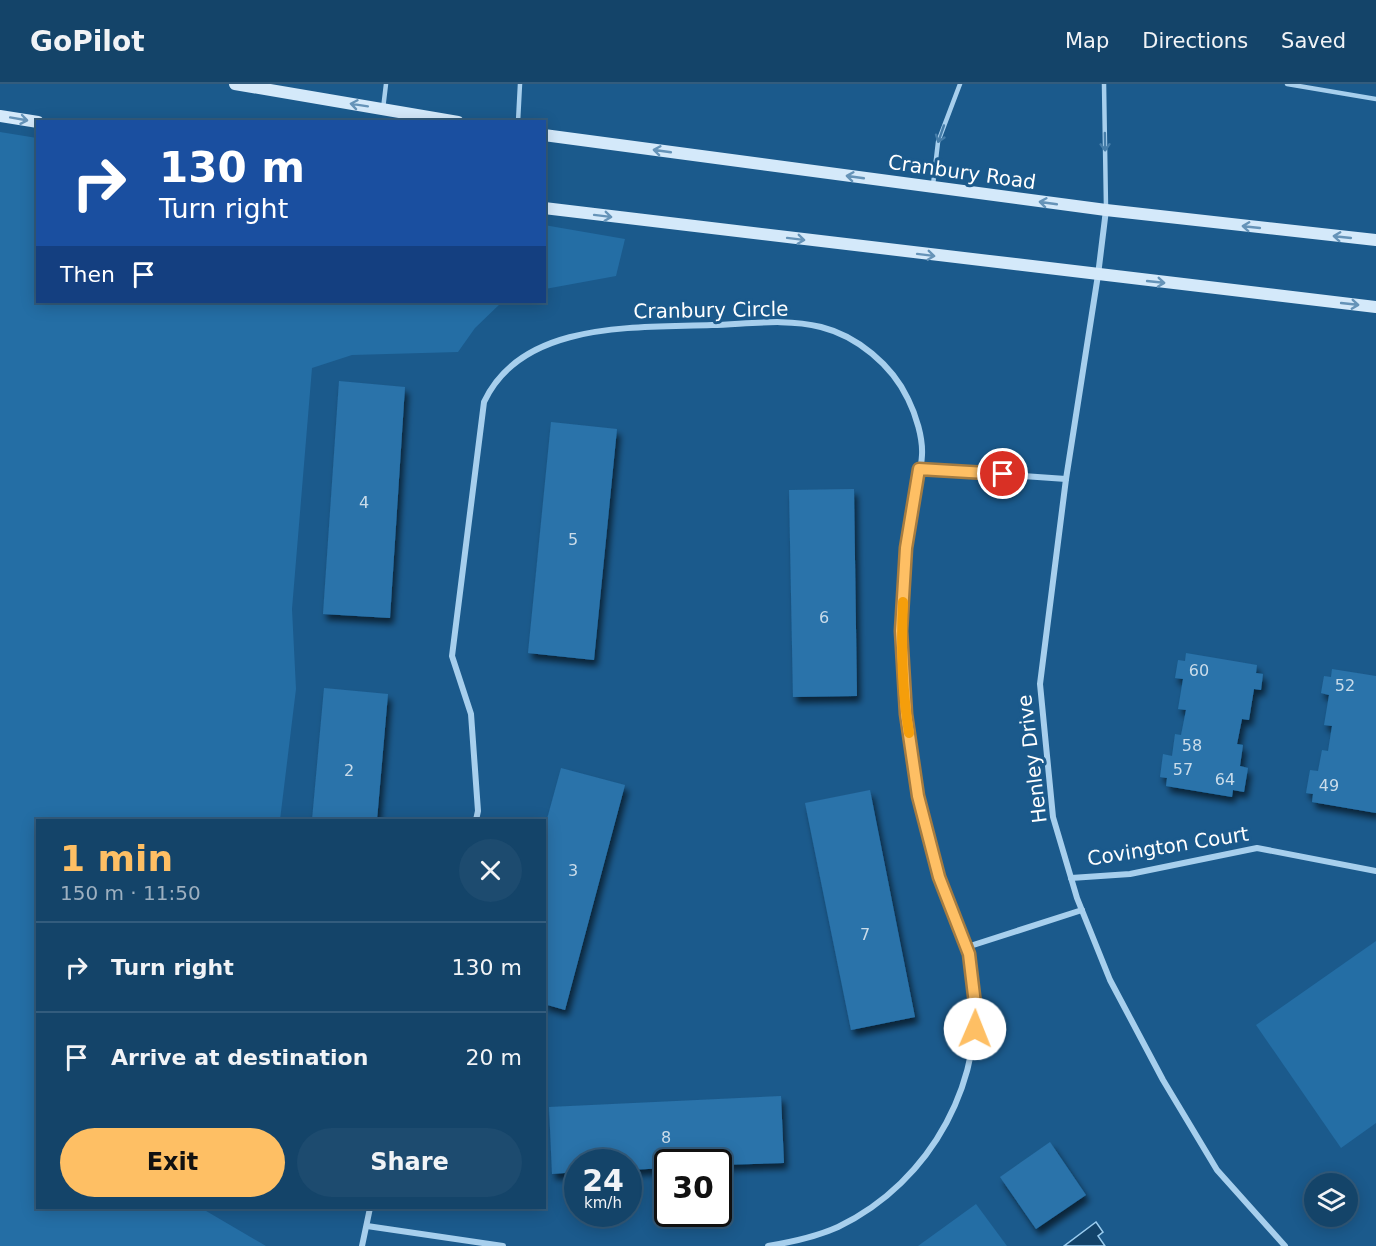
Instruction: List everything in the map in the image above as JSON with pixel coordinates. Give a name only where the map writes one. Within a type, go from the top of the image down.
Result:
[{"type":"main road","points":[[235,84],[446,120]]},
{"type":"main road","points":[[0,116],[36,122]]},
{"type":"main road","name":"Cranbury Road","points":[[546,135],[1106,210],[1376,240]]},
{"type":"main road","points":[[546,208],[1376,307]]},
{"type":"street","name":"Henley Drive","points":[[1106,210],[1066,478],[1040,684],[1053,817],[1082,910],[1110,980],[1163,1080],[1216,1170],[1285,1246]]},
{"type":"street","name":"Cranbury Circle","points":[[476,819],[478,811],[471,714],[452,656],[484,402],[492,385],[524,356],[573,335],[617,328],[782,322],[821,327],[848,338],[872,353],[892,374],[908,399],[918,425],[922,454],[906,548],[901,631],[906,714],[921,808],[939,877],[967,947],[974,979],[972,1054],[965,1079],[946,1125],[933,1146],[900,1184],[860,1214],[815,1236],[768,1246]]},
{"type":"street","points":[[919,469],[1066,478]]},
{"type":"street","name":"Covington Court","points":[[1071,878],[1130,874],[1257,848],[1376,871]]},
{"type":"street","points":[[967,947],[1082,910]]},
{"type":"street","points":[[362,1246],[370,1209]]},
{"type":"street","points":[[367,1226],[503,1246]]},
{"type":"lane","points":[[383,109],[386,84]]},
{"type":"lane","points":[[518,120],[520,84]]},
{"type":"lane","points":[[933,187],[938,142],[960,84]]},
{"type":"lane","points":[[1104,84],[1106,210]]},
{"type":"lane","points":[[1287,84],[1376,99]]},
{"type":"shaded area","points":[[0,132],[36,138],[36,303],[501,303],[475,328],[458,352],[352,355],[312,368],[292,609],[296,689],[280,819],[36,819],[36,1209],[203,1209],[266,1246],[0,1246]]},
{"type":"shaded area","points":[[546,225],[625,239],[616,276],[546,289]]},
{"type":"shaded area","points":[[1376,941],[1376,1123],[1341,1148],[1256,1025]]},
{"type":"shaded area","points":[[976,1204],[1007,1246],[918,1246]]},
{"type":"shaded area","points":[[1096,1222],[1103,1232],[1098,1236],[1105,1246],[1064,1246]]},
{"type":"building","points":[[339,381],[405,387],[390,618],[323,614]]},
{"type":"building","points":[[551,422],[617,429],[594,660],[528,653]]},
{"type":"building","points":[[854,489],[857,696],[793,697],[789,490]]},
{"type":"building","points":[[1186,653],[1257,665],[1256,673],[1263,674],[1261,690],[1254,689],[1249,720],[1242,719],[1237,744],[1243,745],[1240,766],[1248,768],[1244,792],[1233,790],[1232,797],[1166,786],[1167,778],[1160,777],[1163,754],[1172,756],[1175,734],[1181,735],[1186,710],[1178,709],[1183,679],[1175,678],[1178,660],[1185,661]]},
{"type":"building","points":[[1332,669],[1376,676],[1376,813],[1312,802],[1313,794],[1306,793],[1310,770],[1318,771],[1322,750],[1328,751],[1332,726],[1324,725],[1329,695],[1321,693],[1324,676],[1331,677]]},
{"type":"building","points":[[324,688],[388,694],[377,819],[312,819]]},
{"type":"building","points":[[561,768],[625,785],[565,1010],[546,1005],[546,823]]},
{"type":"building","points":[[870,790],[915,1017],[851,1030],[805,803]]},
{"type":"building","points":[[781,1096],[784,1163],[732,1165],[732,1149],[654,1149],[654,1169],[642,1169],[642,1149],[564,1149],[564,1173],[552,1174],[549,1107]]},
{"type":"building","points":[[1050,1142],[1086,1195],[1036,1229],[1000,1177]]},
{"type":"slow traffic","points":[[903,602],[901,631],[909,733]]},
{"type":"route","points":[[975,1029],[974,979],[969,954],[939,877],[918,796],[906,714],[901,631],[906,548],[919,469],[1003,474]]}]
